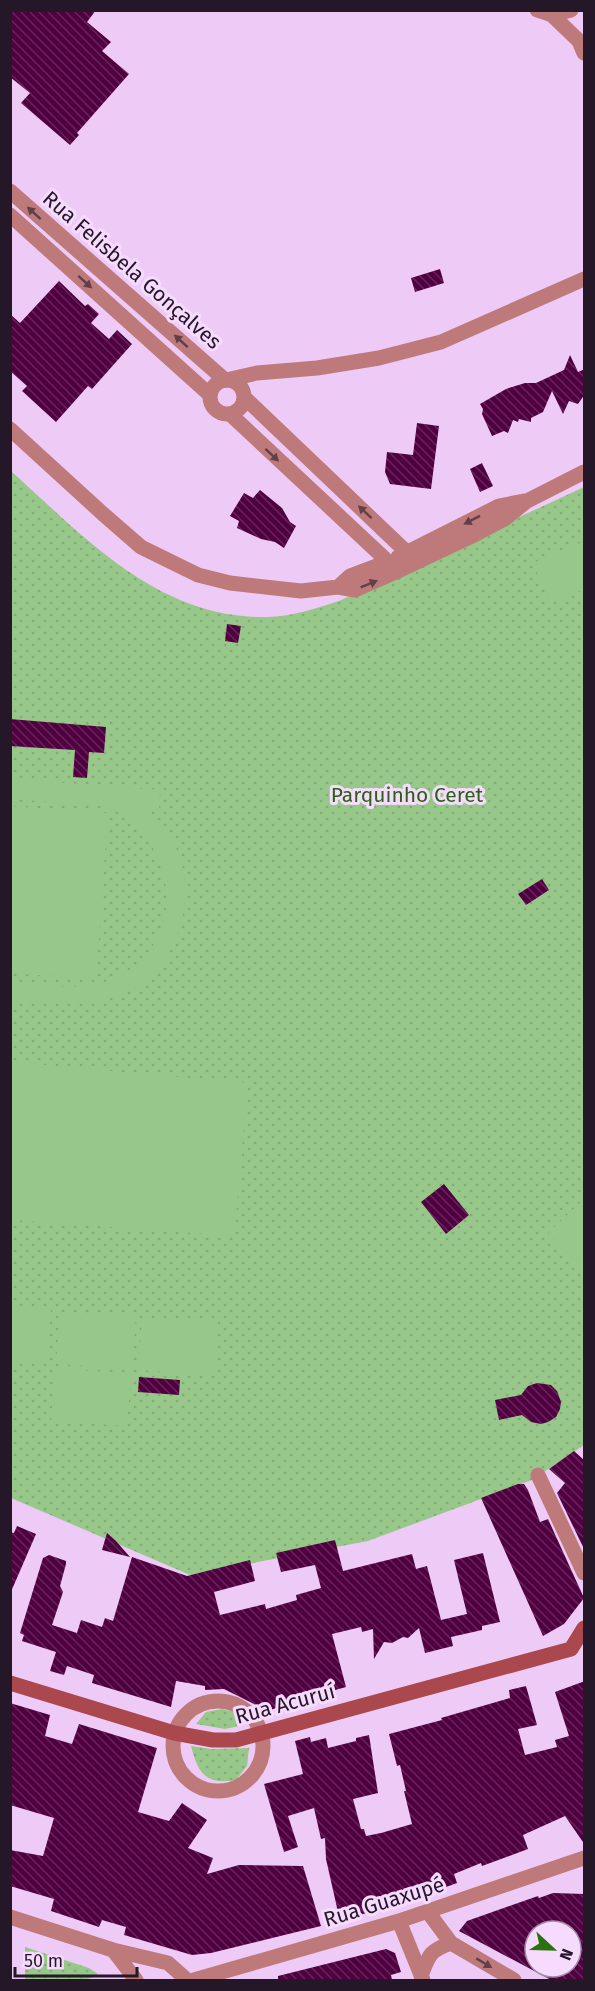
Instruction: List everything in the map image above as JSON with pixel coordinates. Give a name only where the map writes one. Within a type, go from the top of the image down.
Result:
[{"type":"main road","points":[[578,1653],[585,1628]]},
{"type":"main road","name":"Rua Acuruí","points":[[10,1683],[174,1733],[213,1740],[236,1740],[578,1653]]},
{"type":"street","points":[[537,10],[552,15],[579,41],[585,53]]},
{"type":"street","points":[[552,15],[571,10]]},
{"type":"street","name":"Rua Felisbela Gonçalves","points":[[10,191],[226,380]]},
{"type":"street","name":"Rua Felisbela Gonçalves","points":[[10,215],[210,395]]},
{"type":"street","points":[[257,373],[244,396],[242,406],[237,411],[230,414],[219,413],[212,406],[210,395],[213,388],[226,380],[257,373],[316,368],[379,358],[441,342],[585,279]]},
{"type":"street","points":[[226,380],[235,382],[242,388],[244,396],[412,557]]},
{"type":"street","points":[[230,414],[393,567]]},
{"type":"street","points":[[10,429],[141,547],[198,575],[230,584],[301,591],[338,587],[350,576],[393,567],[506,518],[527,501],[585,472]]},
{"type":"street","points":[[538,1475],[585,1573]]},
{"type":"street","points":[[218,1700],[232,1703],[245,1709],[255,1720],[262,1734],[263,1749],[260,1764],[251,1777],[239,1786],[225,1791],[210,1791],[195,1786],[183,1776],[175,1764],[172,1749],[174,1733],[180,1720],[190,1709],[203,1702],[218,1700]]},
{"type":"street","name":"Rua Guaxupé","points":[[194,1980],[399,1921],[585,1858]]},
{"type":"street","points":[[428,1911],[451,1943],[514,1980]]},
{"type":"street","points":[[10,1917],[113,1950],[168,1963],[187,1980]]},
{"type":"street","points":[[399,1921],[422,1978]]},
{"type":"street","points":[[422,1978],[429,1955],[434,1949],[451,1943]]},
{"type":"street","points":[[113,1950],[136,1980]]},
{"type":"green space","name":"Parquinho Ceret","points":[[10,470],[96,547],[126,570],[158,589],[192,604],[228,614],[267,617],[294,614],[339,601],[584,487],[584,1445],[532,1480],[368,1541],[190,1575],[11,1498]]},
{"type":"green space","points":[[584,541],[584,589],[551,604],[533,563]]},
{"type":"green space","points":[[11,779],[160,790],[159,809],[143,808],[167,832],[177,850],[184,880],[184,911],[175,941],[168,954],[156,972],[140,985],[115,997],[89,1002],[11,1000],[11,982],[86,986],[110,980],[132,968],[148,952],[159,934],[165,913],[166,891],[162,868],[152,847],[138,828],[114,809],[104,806],[11,799]]},
{"type":"green space","points":[[10,806],[108,813],[96,979],[11,973]]},
{"type":"green space","points":[[10,1062],[248,1083],[234,1236],[11,1220]]},
{"type":"green space","points":[[584,1199],[584,1270],[548,1233]]},
{"type":"green space","points":[[11,1307],[51,1310],[47,1362],[11,1360]]},
{"type":"green space","points":[[60,1312],[136,1316],[132,1369],[56,1364]]},
{"type":"green space","points":[[142,1318],[218,1322],[215,1375],[139,1370]]},
{"type":"green space","points":[[55,1369],[131,1373],[127,1426],[51,1421]]},
{"type":"green space","points":[[222,1709],[236,1712],[244,1725],[225,1729],[196,1724],[206,1712]]},
{"type":"green space","points":[[191,1746],[212,1749],[249,1748],[247,1766],[236,1780],[210,1779],[200,1770]]},
{"type":"green space","points":[[25,1947],[89,1968],[98,1974],[75,1981],[25,1980]]},
{"type":"building","points":[[10,10],[96,10],[87,22],[111,42],[102,51],[129,74],[77,133],[79,135],[70,145],[21,103],[30,93],[10,77]]},
{"type":"building","points":[[440,269],[444,283],[415,292],[411,278]]},
{"type":"building","points":[[59,281],[85,306],[88,304],[99,314],[91,323],[109,339],[117,330],[132,344],[92,389],[88,386],[56,422],[22,391],[27,386],[10,371],[10,314],[20,323]]},
{"type":"building","points":[[570,355],[578,372],[585,369],[585,394],[578,404],[569,401],[563,414],[552,391],[543,412],[531,418],[531,422],[513,420],[508,433],[504,431],[492,436],[480,404],[506,389],[525,383],[536,383],[564,370]]},
{"type":"building","points":[[417,423],[439,426],[431,489],[390,484],[385,472],[387,452],[413,455]]},
{"type":"building","points":[[482,463],[493,486],[480,492],[470,469]]},
{"type":"building","points":[[260,490],[282,508],[290,522],[296,526],[284,548],[275,542],[261,539],[237,528],[239,521],[230,516],[244,493],[253,498]]},
{"type":"building","points":[[227,624],[241,626],[238,643],[225,641]]},
{"type":"building","points":[[10,719],[106,727],[104,753],[89,752],[87,778],[73,777],[75,750],[10,746]]},
{"type":"building","points":[[542,879],[549,890],[526,905],[518,894]]},
{"type":"building","points":[[444,1184],[469,1215],[446,1234],[421,1202]]},
{"type":"building","points":[[139,1377],[180,1380],[179,1395],[138,1392]]},
{"type":"building","points":[[537,1383],[551,1385],[557,1391],[561,1402],[556,1417],[541,1424],[531,1422],[522,1415],[499,1420],[495,1400],[521,1395],[528,1386]]},
{"type":"building","points":[[574,1451],[585,1461],[585,1551],[557,1493],[565,1483],[549,1469]]},
{"type":"building","points":[[518,1484],[524,1484],[528,1490],[540,1522],[548,1519],[584,1598],[564,1624],[543,1636],[481,1498]]},
{"type":"building","points":[[17,1526],[36,1534],[10,1594],[10,1532],[14,1533]]},
{"type":"building","points":[[107,1533],[116,1541],[130,1557],[102,1550]]},
{"type":"building","points":[[335,1540],[343,1571],[412,1554],[416,1569],[427,1566],[441,1620],[467,1614],[454,1560],[483,1553],[500,1622],[482,1626],[482,1630],[451,1637],[453,1646],[425,1653],[419,1628],[408,1638],[403,1637],[392,1643],[384,1642],[374,1659],[373,1629],[362,1632],[361,1627],[332,1634],[346,1687],[268,1711],[224,1689],[205,1690],[205,1686],[176,1681],[171,1707],[92,1683],[94,1675],[67,1666],[64,1675],[50,1671],[56,1652],[22,1641],[24,1635],[20,1633],[43,1558],[49,1555],[66,1561],[60,1586],[63,1592],[52,1625],[77,1633],[81,1620],[102,1627],[105,1618],[113,1621],[132,1557],[187,1576],[250,1560],[255,1581],[214,1592],[220,1615],[265,1604],[266,1609],[297,1600],[296,1595],[321,1588],[315,1565],[281,1572],[276,1553]]},
{"type":"building","points":[[585,1681],[585,1845],[565,1816],[523,1835],[528,1849],[454,1874],[457,1883],[435,1891],[432,1882],[407,1893],[410,1900],[340,1921],[326,1859],[325,1838],[321,1839],[314,1808],[288,1816],[298,1847],[284,1852],[264,1784],[303,1774],[295,1741],[310,1737],[311,1742],[326,1738],[328,1748],[369,1735],[378,1793],[353,1799],[361,1829],[364,1829],[366,1836],[381,1833],[412,1824],[400,1765],[397,1766],[389,1734],[510,1698],[509,1690],[526,1686],[537,1725],[518,1729],[525,1755],[557,1747],[555,1740],[569,1736],[555,1692]]},
{"type":"building","points":[[10,1703],[50,1715],[45,1736],[72,1744],[79,1724],[157,1748],[138,1812],[169,1821],[182,1803],[207,1820],[188,1848],[213,1858],[207,1874],[239,1865],[303,1866],[321,1926],[211,1953],[192,1955],[124,1935],[126,1927],[102,1920],[99,1927],[51,1911],[54,1899],[10,1886],[10,1850],[43,1856],[54,1818],[10,1805]]},
{"type":"building","points":[[553,1893],[585,1894],[585,1980],[549,1979],[583,1979],[583,1919],[523,1919],[523,1965],[459,1931],[467,1921],[538,1896],[539,1898]]},
{"type":"building","points":[[386,1949],[395,1953],[401,1972],[391,1975],[392,1980],[278,1980],[278,1976]]}]
